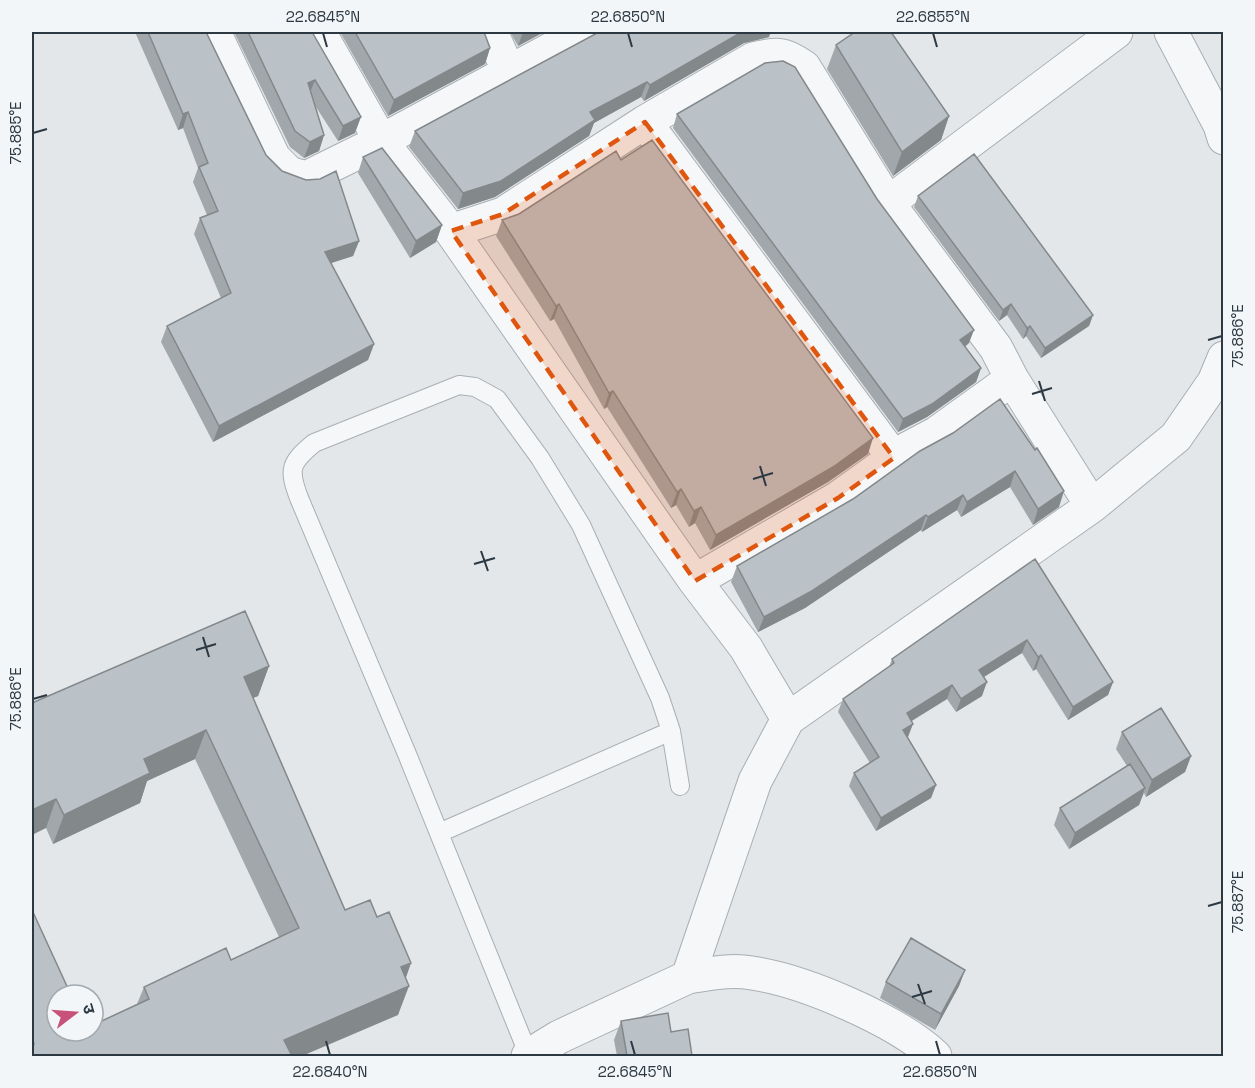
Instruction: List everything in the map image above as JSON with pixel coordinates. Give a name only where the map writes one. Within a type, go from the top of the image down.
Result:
[{"type":"street","points":[[214,32],[274,158],[289,173],[306,178],[381,141],[583,32]]},
{"type":"street","points":[[319,32],[381,141],[451,231],[695,581],[746,648],[779,734]]},
{"type":"street","points":[[491,32],[509,72]]},
{"type":"street","points":[[888,203],[1116,32]]},
{"type":"street","points":[[1171,32],[1224,138]]},
{"type":"street","points":[[451,231],[503,214],[645,122],[753,59],[773,54],[788,56],[804,68],[888,203],[996,348],[1012,379],[1092,506]]},
{"type":"street","points":[[645,122],[894,458]]},
{"type":"street","points":[[688,977],[755,781],[779,734],[1092,506],[1176,437],[1214,382],[1224,358]]},
{"type":"street","points":[[695,581],[838,498],[894,458],[937,433],[1012,379]]},
{"type":"street","points":[[528,1056],[559,1037],[688,977],[738,972],[796,984],[880,1020],[919,1042],[935,1056]]},
{"type":"lane","points":[[528,1056],[439,833],[291,477],[295,459],[314,442],[459,385],[475,387],[497,399],[540,458],[581,525],[660,698],[671,731],[680,786]]},
{"type":"lane","points":[[439,833],[671,731]]},
{"type":"highlighted area","points":[[645,122],[894,458],[838,498],[695,581],[451,231],[503,214]]},
{"type":"building","points":[[148,32],[206,32],[266,155],[282,171],[306,180],[320,179],[336,171],[359,241],[325,252],[374,344],[219,426],[167,326],[231,293],[200,218],[218,211],[199,167],[208,163],[188,112],[183,114]]},
{"type":"building","points":[[248,32],[312,32],[361,117],[343,126],[315,80],[308,83],[324,135],[310,142],[295,131]]},
{"type":"building","points":[[355,32],[484,32],[490,48],[394,100]]},
{"type":"building","points":[[599,32],[742,32],[650,85],[647,82],[590,112],[595,120],[501,181],[463,193],[415,131]]},
{"type":"building","points":[[855,32],[891,32],[949,116],[902,152],[836,45]]},
{"type":"building","points":[[783,61],[795,67],[877,199],[974,330],[960,340],[981,368],[932,404],[903,419],[677,114],[765,63]]},
{"type":"building","points":[[652,140],[873,438],[833,467],[716,535],[701,507],[694,511],[681,489],[677,492],[613,391],[609,393],[559,304],[556,306],[502,220],[519,214],[616,151],[621,160]]},
{"type":"building","points":[[382,148],[442,225],[416,241],[363,157]]},
{"type":"building","points":[[974,154],[1093,315],[1045,348],[1030,326],[1027,328],[1011,304],[1003,310],[918,196]]},
{"type":"building","points":[[1000,399],[1035,450],[1037,448],[1064,491],[1038,509],[1015,471],[967,502],[963,495],[928,517],[926,515],[810,592],[764,617],[737,566],[853,499],[920,451],[953,433]]},
{"type":"building","points":[[1035,559],[1113,682],[1073,707],[1041,655],[1038,657],[1027,640],[979,670],[987,682],[961,699],[952,685],[907,713],[913,724],[903,730],[936,785],[881,818],[854,773],[879,757],[843,699],[894,663],[892,659]]},
{"type":"building","points":[[245,611],[269,666],[244,677],[345,910],[370,900],[377,917],[389,912],[411,963],[401,967],[409,986],[284,1040],[291,1054],[285,1056],[32,1056],[32,1045],[34,1044],[32,1037],[32,910],[65,983],[45,983],[45,1043],[105,1043],[105,1019],[149,999],[144,987],[226,948],[231,960],[299,928],[206,730],[144,759],[150,773],[64,815],[56,799],[32,810],[32,703]]},
{"type":"building","points":[[1161,708],[1191,756],[1152,780],[1122,732]]},
{"type":"building","points":[[1130,764],[1145,788],[1075,833],[1060,808]]},
{"type":"building","points":[[911,938],[965,970],[941,1014],[886,982]]},
{"type":"building","points":[[668,1013],[671,1032],[688,1029],[692,1056],[627,1056],[621,1021]]}]
